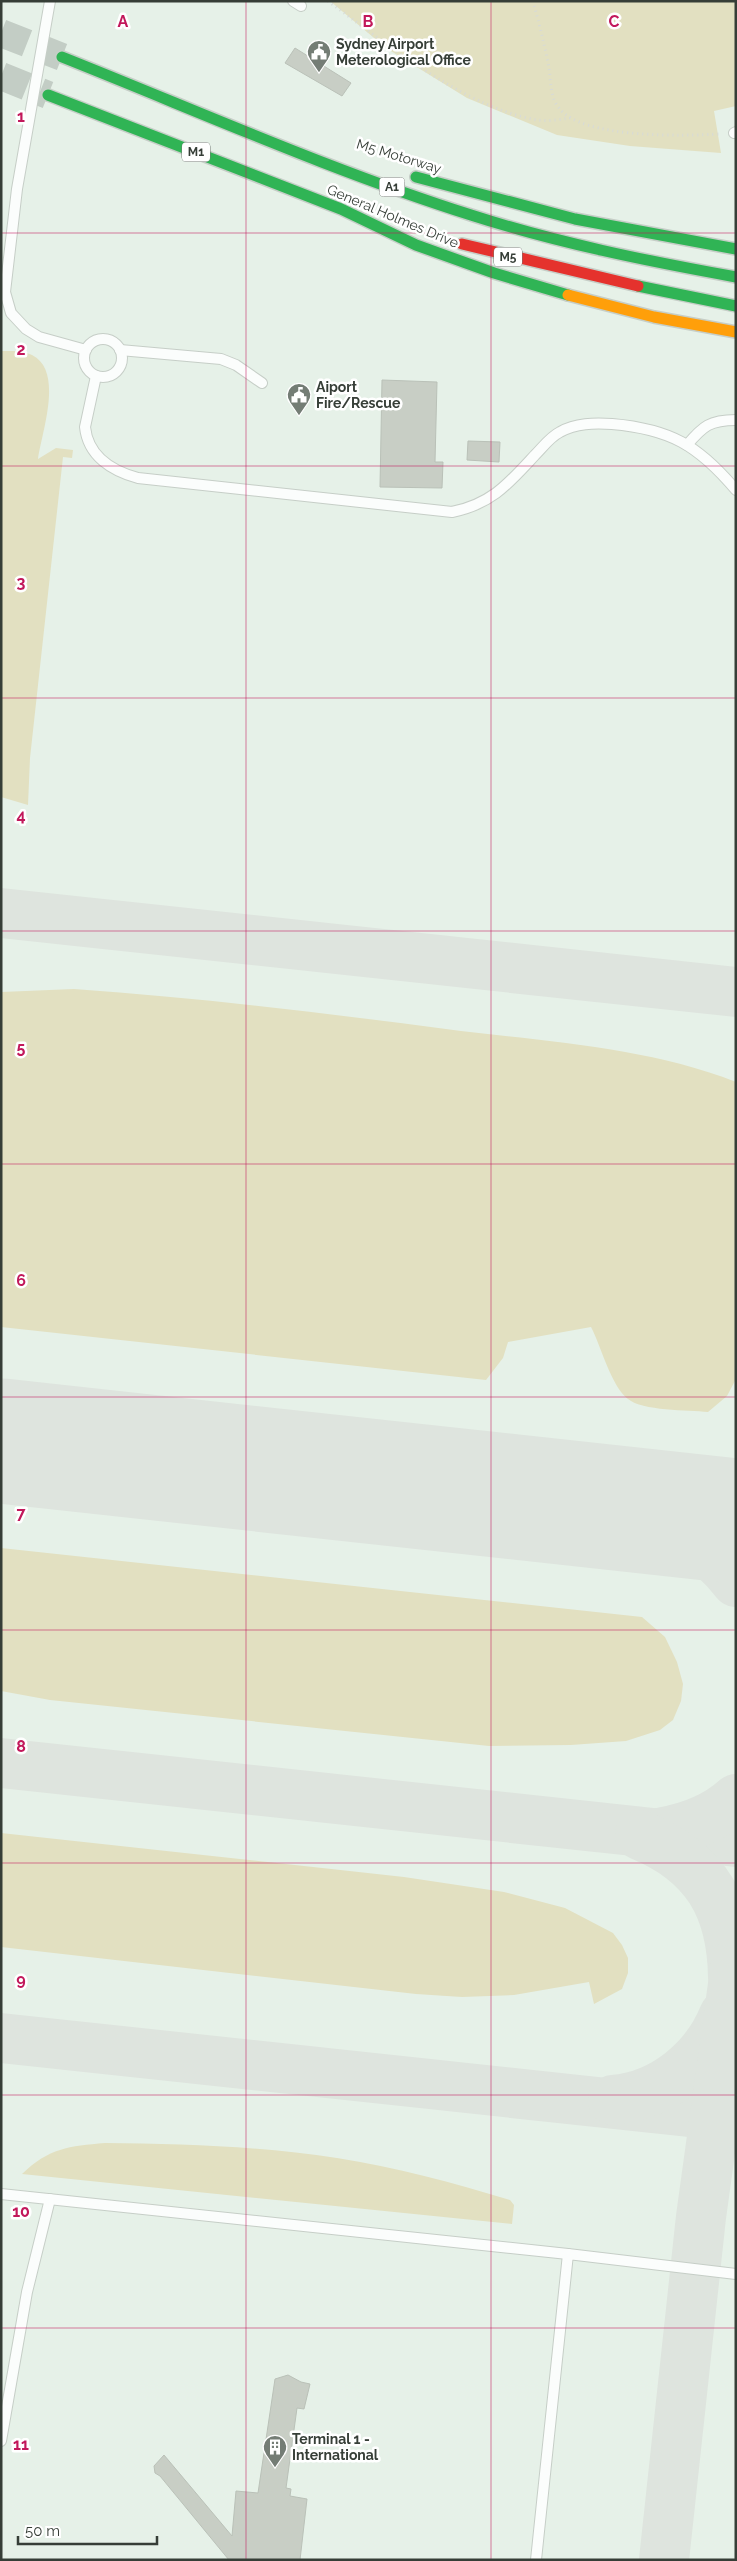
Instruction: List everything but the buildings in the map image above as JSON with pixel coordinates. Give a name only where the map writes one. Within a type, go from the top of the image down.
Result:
[{"type":"highway","name":"General Holmes Drive","points":[[304,142],[62,57],[372,180],[471,215],[591,248],[736,276]]},
{"type":"highway","name":"General Holmes Drive","points":[[48,94],[343,210],[414,244],[508,278],[597,304],[674,322],[736,332]]},
{"type":"highway","name":"M5 Motorway","points":[[405,174],[496,200],[688,242],[736,249]]},
{"type":"highway","points":[[343,210],[422,234]]},
{"type":"highway","name":"M5","points":[[449,241],[524,261],[675,295],[736,306]]},
{"type":"lane","points":[[50,1],[17,189],[5,292],[11,313],[26,329],[39,337],[86,350]]},
{"type":"lane","points":[[120,350],[121,363],[118,369],[108,376],[96,376],[86,368],[84,362],[86,350],[94,341],[106,340],[112,342],[120,350],[221,359],[236,365],[262,383]]},
{"type":"lane","points":[[96,376],[85,427],[86,435],[92,448],[104,463],[119,473],[138,478],[452,512],[480,504],[491,498],[551,439],[571,427],[598,423],[645,427],[675,437],[715,468],[736,490]]},
{"type":"lane","points":[[687,445],[698,433],[716,420],[736,420]]},
{"type":"lane","points":[[1,2194],[568,2254],[736,2274]]},
{"type":"lane","points":[[1,2441],[27,2292],[50,2199]]},
{"type":"lane","points":[[536,2560],[568,2254]]},
{"type":"path","points":[[328,1],[375,35],[470,97],[533,120],[570,118]]},
{"type":"path","points":[[533,1],[552,90],[558,108],[570,118],[585,124],[640,134],[683,136],[735,132]]},
{"type":"shaded area","points":[[330,1],[736,1],[736,106],[714,111],[721,153],[630,146],[557,135],[467,98],[386,48]]},
{"type":"shaded area","points":[[2,351],[29,353],[42,363],[47,374],[48,402],[38,459],[56,448],[73,450],[72,458],[63,457],[30,758],[28,805],[1,797]]},
{"type":"shaded area","points":[[74,989],[268,1007],[566,1043],[669,1061],[703,1070],[736,1082],[736,1379],[727,1396],[708,1412],[654,1408],[635,1403],[628,1399],[616,1385],[591,1327],[508,1342],[503,1358],[486,1380],[1,1327],[1,992]]},
{"type":"shaded area","points":[[1,1548],[642,1617],[665,1637],[677,1662],[683,1684],[681,1701],[673,1720],[660,1730],[626,1741],[571,1745],[489,1746],[50,1700],[1,1691]]},
{"type":"shaded area","points":[[1,1833],[404,1877],[504,1892],[565,1908],[613,1933],[622,1945],[628,1958],[628,1973],[622,1989],[594,2004],[589,1982],[514,1995],[462,1997],[416,1994],[1,1947]]},
{"type":"shaded area","points":[[105,2143],[250,2148],[308,2154],[381,2166],[510,2200],[514,2205],[512,2224],[22,2174],[41,2159],[60,2150],[81,2145]]},
{"type":"taxiway","points":[[1,913],[736,992]]},
{"type":"taxiway","points":[[639,1508],[664,1510],[700,1509],[712,1507],[736,1498]]},
{"type":"taxiway","points":[[551,1504],[604,1509],[650,1518],[678,1531],[704,1549],[736,1582]]},
{"type":"taxiway","points":[[1,1763],[736,1842]]},
{"type":"taxiway","points":[[663,1832],[702,1821],[728,1806],[736,1799]]},
{"type":"taxiway","points":[[640,1835],[663,1846],[682,1859],[711,1890],[721,1909],[727,1930],[733,1977]]},
{"type":"taxiway","points":[[664,2560],[701,2217],[736,1963]]},
{"type":"taxiway","points":[[613,2100],[649,2091],[680,2073],[706,2047],[724,2015]]},
{"type":"taxiway","points":[[1,2038],[736,2117]]},
{"type":"runway","points":[[1,1441],[736,1521]]},
{"type":"tunnel","points":[[1,33],[62,57]]},
{"type":"tunnel","points":[[1,76],[48,95]]},
{"type":"traffic: fast","points":[[62,57],[316,160],[471,215],[603,250],[736,277]]},
{"type":"traffic: fast","points":[[48,95],[341,209],[416,245],[494,273],[568,295]]},
{"type":"traffic: fast","points":[[416,177],[575,219],[736,249]]},
{"type":"traffic: fast","points":[[638,286],[736,306]]},
{"type":"traffic: slow","points":[[568,295],[654,317],[736,332]]},
{"type":"traffic: jam","points":[[462,244],[638,286]]},
{"type":"place","name":"Sydney Airport Meterological Office","points":[[319,73]]},
{"type":"place","name":"Aiport Fire/Rescue","points":[[299,416]]},
{"type":"place","name":"Terminal 1 - International","points":[[275,2468]]}]
